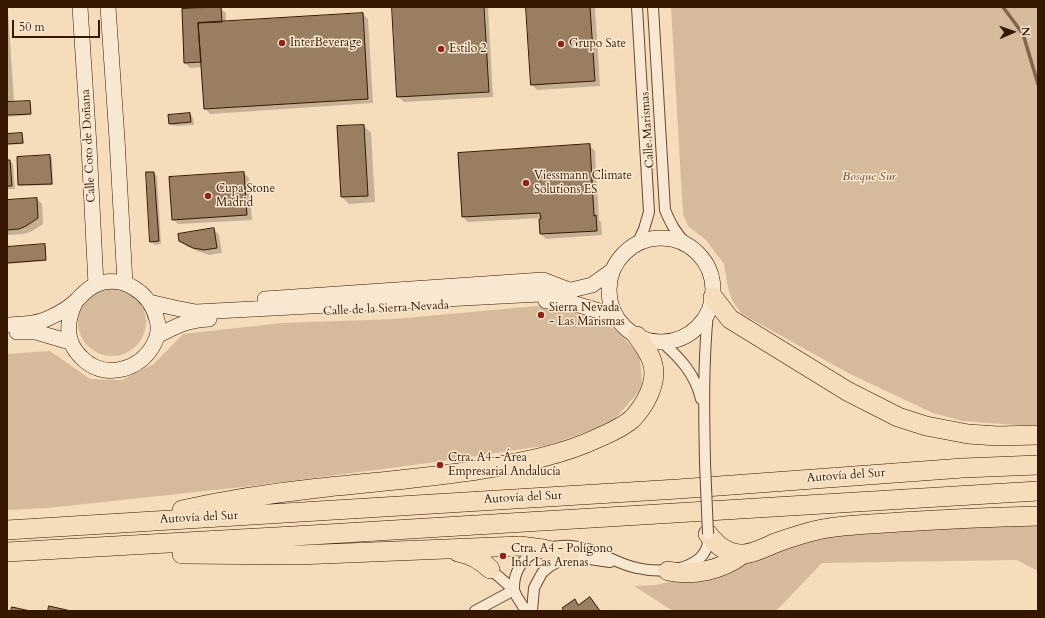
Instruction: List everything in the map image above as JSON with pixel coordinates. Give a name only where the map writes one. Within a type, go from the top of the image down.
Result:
[{"type":"highway","points":[[711,305],[730,319],[847,391],[898,417],[926,426],[968,434],[998,436],[1038,435]]},
{"type":"highway","points":[[123,523],[220,501],[268,494],[456,473],[526,462],[579,447],[614,431],[631,420],[641,408],[648,396],[653,386],[654,366],[647,351],[637,336]]},
{"type":"highway","name":"Autovía del Sur","points":[[7,530],[678,489],[963,468],[1038,465]]},
{"type":"highway","name":"Autovía del Sur","points":[[7,552],[1038,491]]},
{"type":"highway","points":[[820,504],[867,510],[970,506],[1038,508]]},
{"type":"highway","points":[[708,534],[718,546],[726,551],[733,554],[743,554],[751,553],[778,541],[822,529],[849,525],[1038,516]]},
{"type":"highway","points":[[121,545],[150,552],[178,554],[298,555],[520,546],[543,549],[569,556]]},
{"type":"highway","points":[[446,550],[467,554],[477,558],[490,569]]},
{"type":"highway","points":[[668,571],[688,573],[712,569],[733,562],[743,554]]},
{"type":"main road","name":"Calle Coto de Doñana","points":[[80,7],[96,285]]},
{"type":"main road","points":[[108,7],[118,139],[125,283]]},
{"type":"main road","points":[[656,238],[677,240],[687,244],[705,261],[710,272],[713,284],[711,305],[697,328],[681,339],[662,342],[649,341],[637,336],[629,331],[616,316],[612,305],[609,294],[613,270],[627,251],[646,240],[656,238]]},
{"type":"main road","points":[[149,302],[175,308],[287,296],[543,280],[564,292],[592,285],[613,270]]},
{"type":"main road","points":[[7,324],[34,323],[50,318],[76,301],[85,291],[96,285],[111,282],[125,283],[138,289],[149,302],[158,321],[157,336],[153,346],[140,361],[130,367],[119,370],[97,368],[85,361],[76,352],[70,342],[69,325],[71,312],[76,301]]},
{"type":"main road","name":"Calle de la Sierra Nevada","points":[[157,336],[184,323],[204,319],[495,302],[562,300],[616,316]]},
{"type":"main road","points":[[7,332],[36,332],[70,342]]},
{"type":"street","name":"Calle Marismas","points":[[637,7],[648,212],[644,229],[637,244]]},
{"type":"street","name":"Calle Marismas","points":[[653,7],[666,210],[671,224],[679,236],[687,244]]},
{"type":"street","points":[[532,611],[534,588],[542,573],[550,566],[569,556],[621,564],[639,569],[668,571],[688,565],[698,558],[707,547],[708,534],[705,463],[704,354],[711,305]]},
{"type":"street","points":[[662,342],[687,367],[698,389],[704,413]]},
{"type":"street","points":[[514,590],[515,578],[520,566],[532,554],[543,549],[566,546],[577,547],[591,550],[621,564]]},
{"type":"street","points":[[490,569],[514,590],[526,611]]},
{"type":"street","points":[[475,611],[514,590],[521,591],[534,588]]},
{"type":"green space","name":"Bosque Sur","points":[[671,7],[1038,7],[1038,425],[963,421],[933,413],[850,374],[742,314],[733,302],[728,288],[724,264],[706,240],[689,227],[683,215]]},
{"type":"green space","points":[[112,288],[125,291],[136,298],[143,309],[146,322],[143,335],[136,346],[125,353],[112,356],[99,353],[88,346],[81,335],[78,322],[81,309],[88,298],[99,291]]},
{"type":"green space","points":[[536,306],[573,312],[615,329],[640,356],[642,388],[611,423],[549,445],[436,462],[252,486],[47,508],[7,510],[7,354],[50,351],[90,379],[122,380],[154,364],[183,334],[282,323],[395,319]]},
{"type":"green space","points":[[1038,523],[1038,571],[1017,560],[822,563],[776,611],[673,611],[634,586],[655,585],[732,568],[817,536]]},
{"type":"building","points":[[221,7],[222,22],[198,23],[201,62],[184,63],[182,9]]},
{"type":"building","name":"Estilo 2","points":[[392,7],[484,7],[489,92],[397,97]]},
{"type":"building","name":"Grupo Sate","points":[[526,7],[590,7],[595,81],[531,85]]},
{"type":"building","name":"InterBeverage","points":[[363,13],[368,99],[204,109],[198,23]]},
{"type":"building","points":[[30,101],[31,114],[7,115],[7,102]]},
{"type":"building","points":[[190,113],[191,122],[169,124],[168,115]]},
{"type":"building","points":[[364,125],[368,196],[341,197],[337,126]]},
{"type":"building","points":[[22,133],[23,143],[7,144],[7,134]]},
{"type":"building","name":"Viessmann Climate Solutions ES","points":[[590,144],[594,216],[596,215],[597,231],[540,234],[540,213],[462,217],[458,153]]},
{"type":"building","points":[[50,155],[52,184],[18,185],[17,157]]},
{"type":"building","points":[[7,160],[10,160],[12,186],[7,186]]},
{"type":"building","points":[[146,172],[154,172],[159,241],[150,242]]},
{"type":"building","name":"Cupa Stone Madrid","points":[[244,172],[247,215],[172,220],[169,177]]},
{"type":"building","points":[[37,198],[38,218],[19,229],[7,230],[7,200]]},
{"type":"building","points":[[214,228],[217,248],[204,250],[193,248],[179,241],[178,234]]},
{"type":"building","points":[[45,244],[46,260],[7,263],[7,247]]},
{"type":"building","points":[[590,597],[600,611],[564,611],[562,608],[575,599],[578,605]]},
{"type":"building","points":[[49,606],[71,611],[48,611]]},
{"type":"building","points":[[12,607],[30,611],[11,611]]},
{"type":"waterway","points":[[1003,7],[1023,34],[1038,84]]},
{"type":"place","name":"InterBeverage","points":[[282,43]]},
{"type":"place","name":"Grupo Sate","points":[[561,44]]},
{"type":"place","name":"Estilo 2","points":[[441,49]]},
{"type":"place","name":"Viessmann Climate Solutions ES","points":[[526,183]]},
{"type":"place","name":"Cupa Stone Madrid","points":[[208,196]]},
{"type":"place","name":"Sierra Nevada - Las Marismas","points":[[541,315]]},
{"type":"place","name":"Ctra. A4 - Área Empresarial Andalucía","points":[[440,465]]},
{"type":"place","name":"Ctra. A4 - Polígono Ind. Las Arenas","points":[[503,556]]}]
